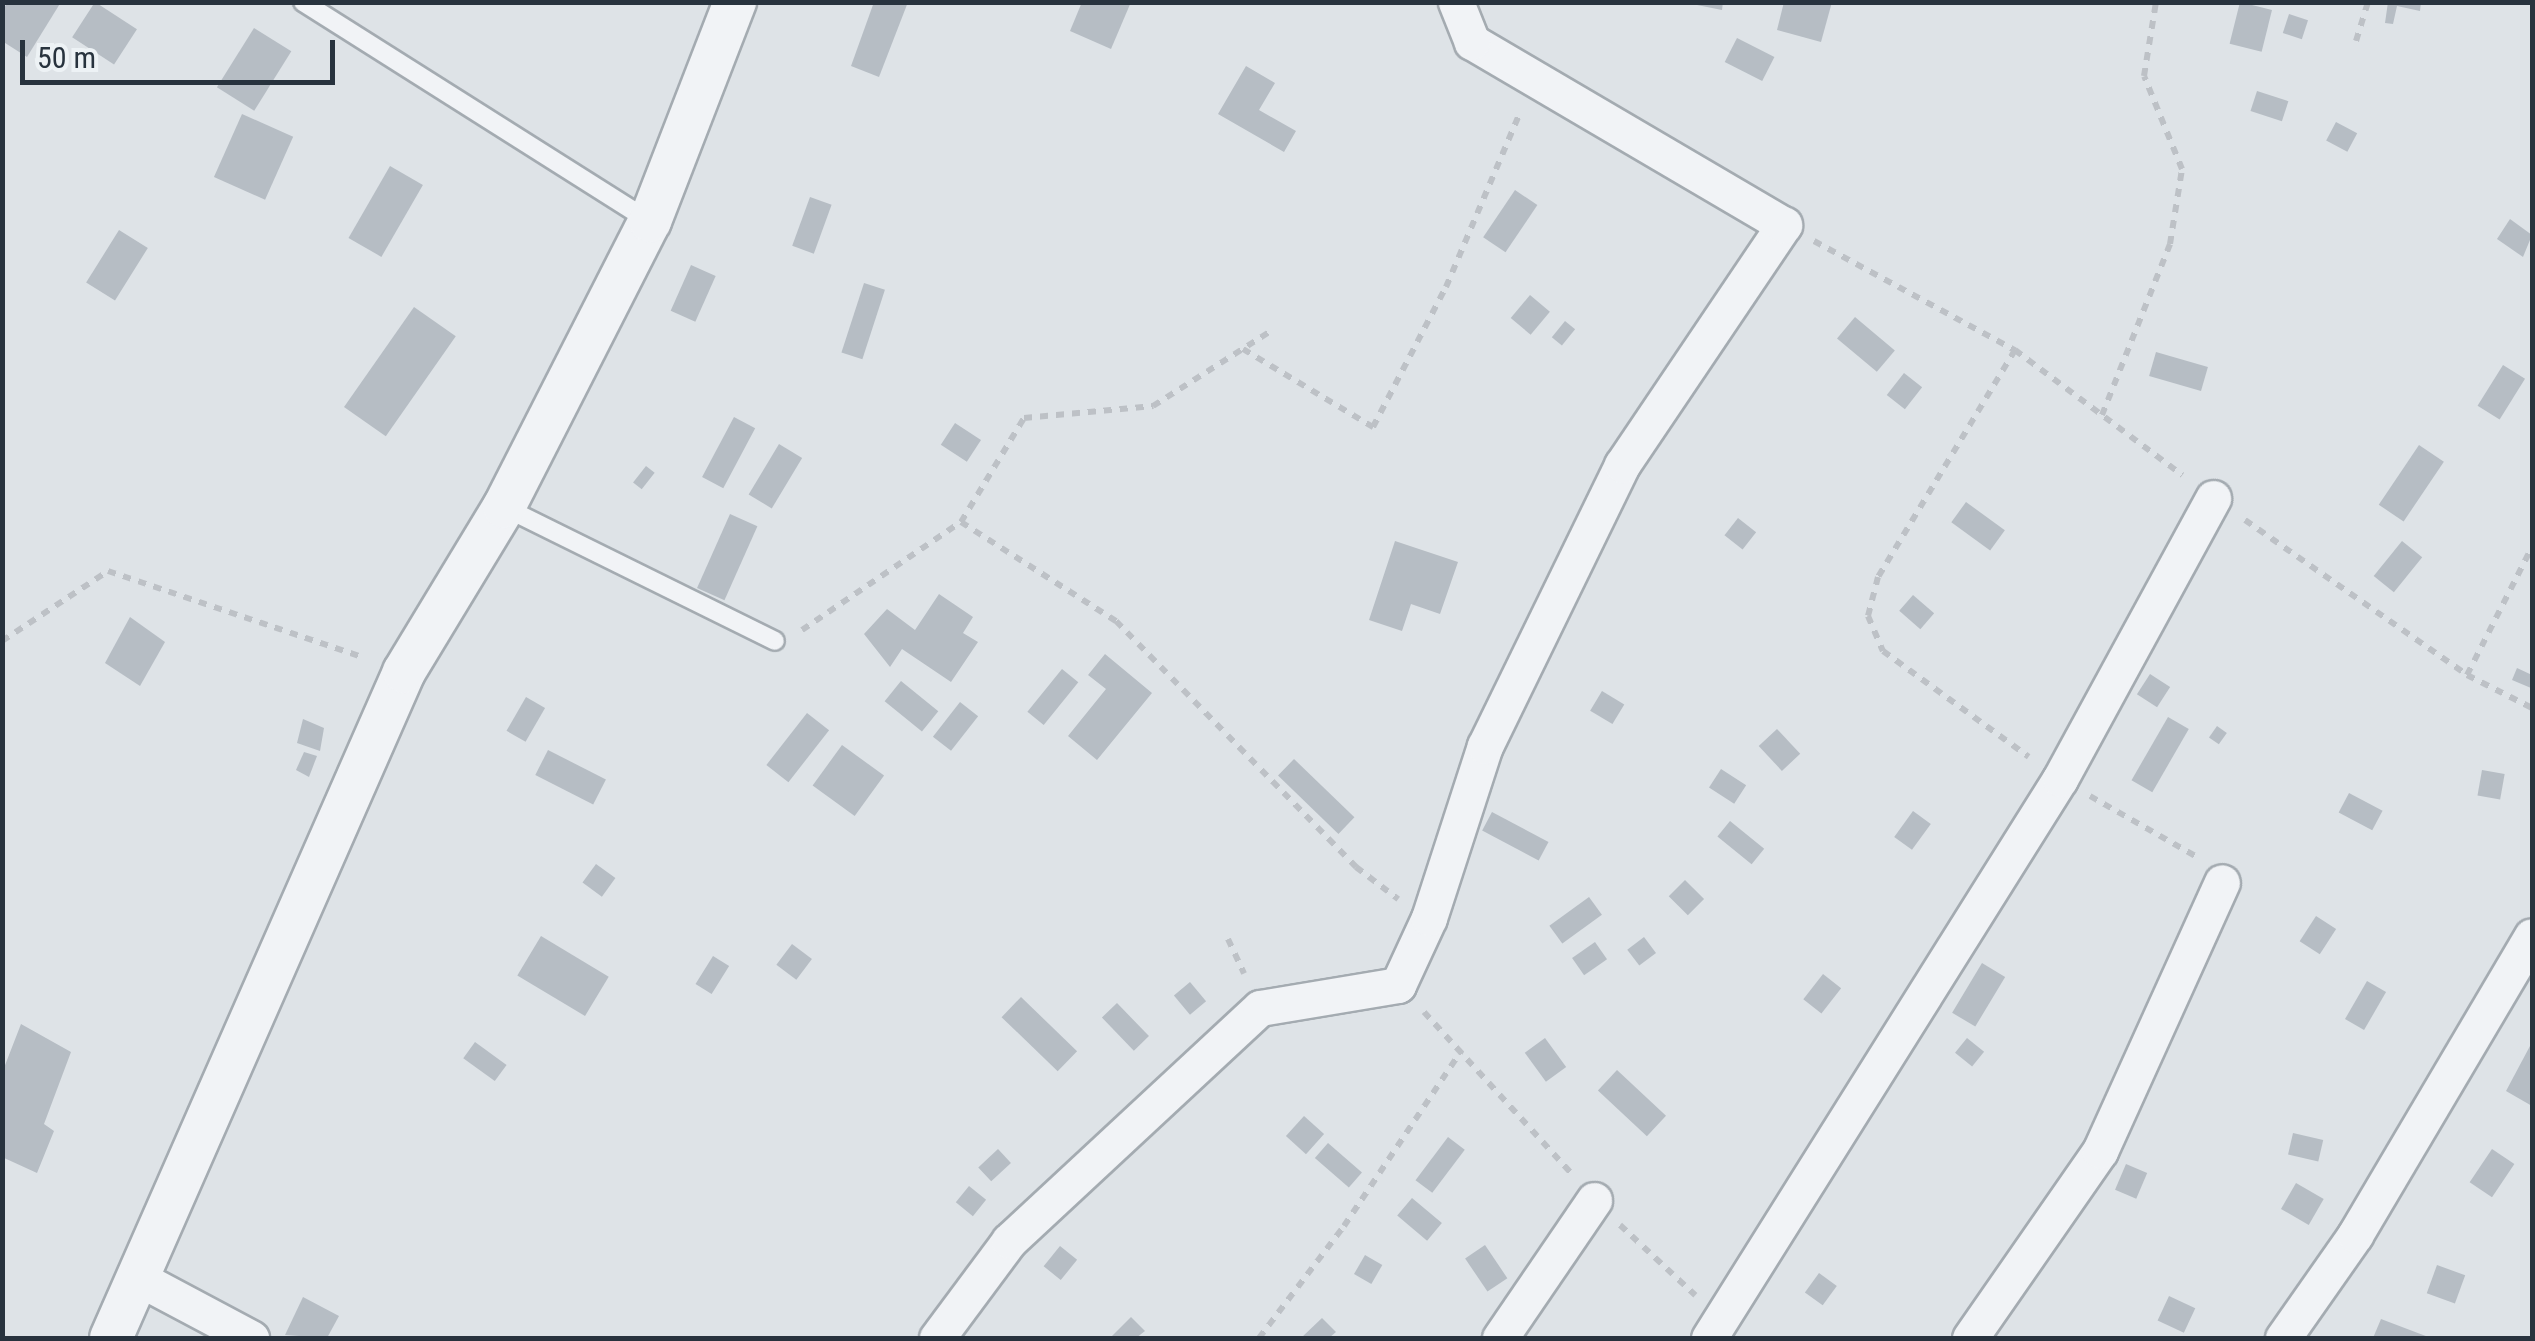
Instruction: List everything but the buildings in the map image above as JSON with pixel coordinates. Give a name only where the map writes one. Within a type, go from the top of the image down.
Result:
[{"type":"street","points":[[110,1338],[140,1279],[404,672],[504,507],[650,221],[734,2]]},
{"type":"street","points":[[937,1338],[1009,1242],[1260,1008],[1398,985],[1429,918],[1485,746],[1622,465],[1784,225],[1472,42],[1456,2]]},
{"type":"street","points":[[1709,1338],[2060,779],[2213,498]]},
{"type":"street","points":[[1970,1338],[2100,1151],[2222,882]]},
{"type":"street","points":[[2283,1338],[2355,1235],[2532,936]]},
{"type":"street","points":[[1500,1338],[1594,1200]]},
{"type":"street","points":[[140,1279],[251,1338]]},
{"type":"lane","points":[[303,2],[650,221]]},
{"type":"lane","points":[[504,507],[776,640]]},
{"type":"path","points":[[2102,414],[2170,244],[2182,169],[2144,76],[2156,2]]},
{"type":"path","points":[[2356,41],[2368,2]]},
{"type":"path","points":[[1243,349],[1373,427],[1446,288],[1534,80]]},
{"type":"path","points":[[1784,225],[2015,350],[2213,498],[2467,674],[2532,708]]},
{"type":"path","points":[[776,640],[806,628],[961,522],[1024,418],[1153,406],[1274,328]]},
{"type":"path","points":[[1868,616],[1878,577],[2015,350]]},
{"type":"path","points":[[961,522],[1116,621],[1356,867],[1429,918]]},
{"type":"path","points":[[2467,674],[2532,547]]},
{"type":"path","points":[[2,641],[108,571],[404,672]]},
{"type":"path","points":[[1258,1338],[1344,1226],[1461,1051]]}]
